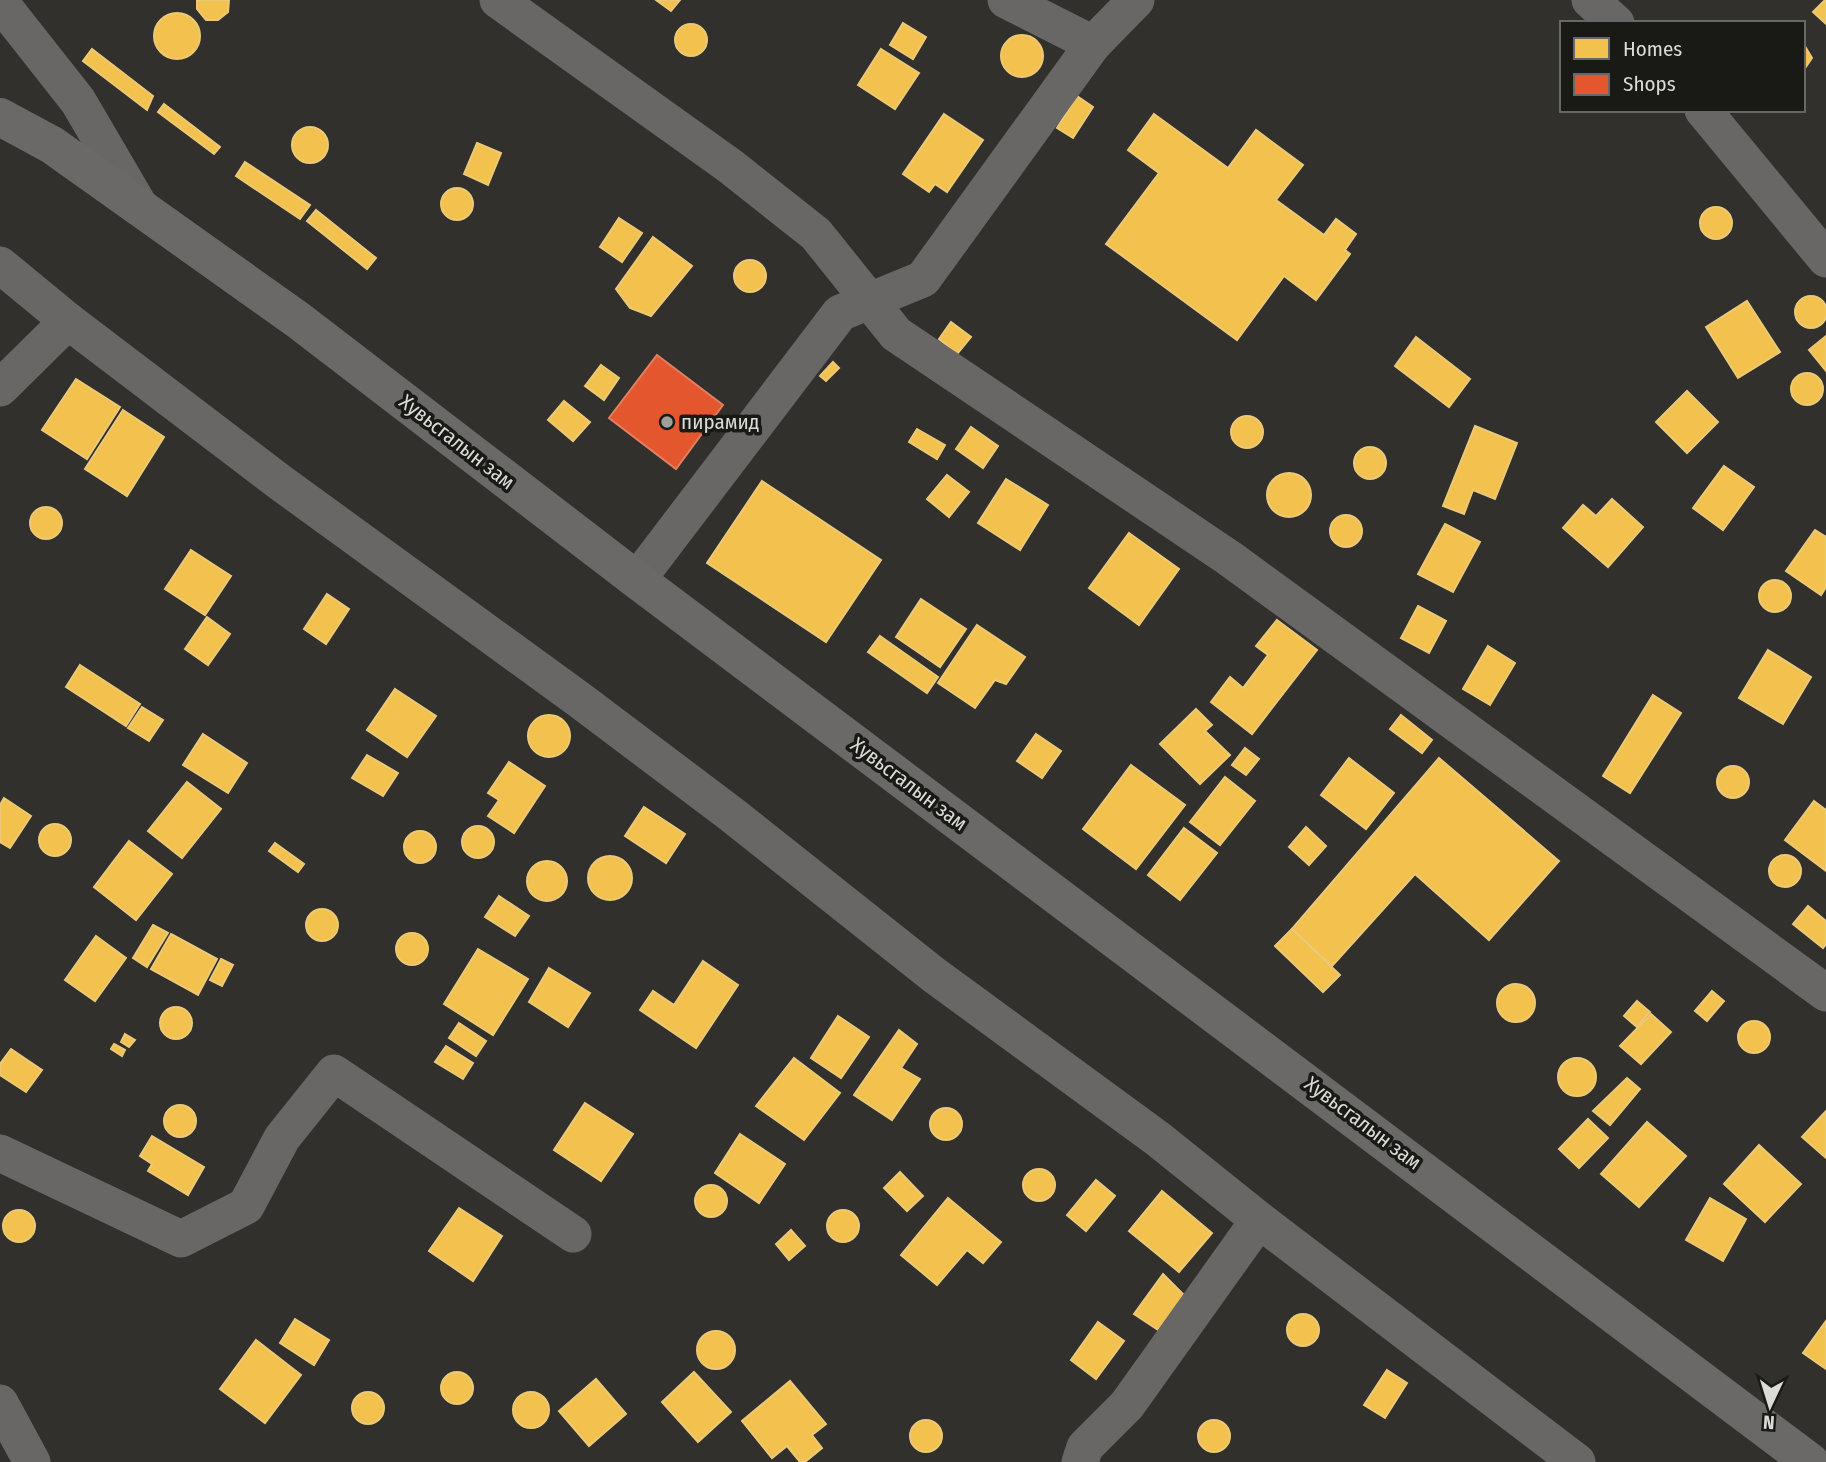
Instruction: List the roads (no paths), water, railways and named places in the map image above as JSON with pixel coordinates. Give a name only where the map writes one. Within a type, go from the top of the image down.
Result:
[{"type":"main road","name":"Хувьсгалын зам","points":[[0,117],[52,145],[298,320],[637,580],[1810,1462]]},
{"type":"street","points":[[498,0],[730,166],[816,234],[872,300],[896,334],[1229,558],[1826,993]]},
{"type":"street","points":[[1006,0],[1093,44]]},
{"type":"street","points":[[637,580],[840,313],[923,279],[1093,44],[1136,0]]},
{"type":"street","points":[[1590,0],[1614,21]]},
{"type":"street","points":[[0,2],[78,102],[140,208]]},
{"type":"street","points":[[1705,112],[1826,258]]},
{"type":"street","points":[[0,265],[68,321],[281,483],[688,782],[934,975],[1158,1139],[1259,1220],[1577,1462]]},
{"type":"street","points":[[0,388],[68,321]]},
{"type":"street","points":[[0,1153],[181,1239],[246,1206],[282,1138],[334,1073],[573,1234]]},
{"type":"street","points":[[1080,1462],[1085,1447],[1127,1405],[1259,1220]]},
{"type":"street","points":[[0,1404],[32,1462]]},
{"type":"place","name":"пирамид","points":[[667,422]]}]
